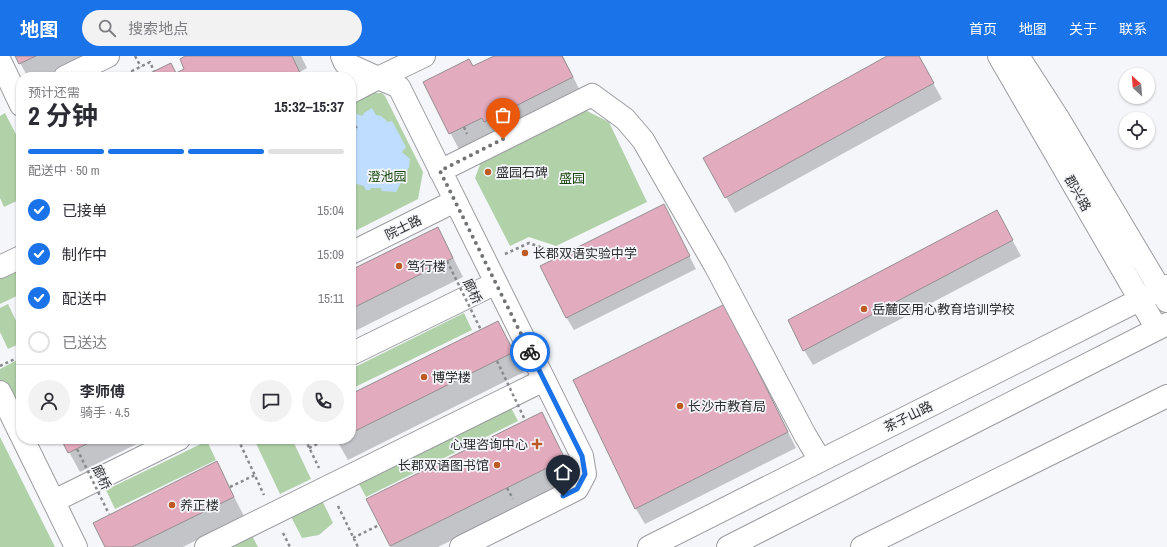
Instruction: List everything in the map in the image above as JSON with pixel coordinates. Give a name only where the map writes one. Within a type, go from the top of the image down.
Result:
[{"type":"main road","points":[[75,72],[108,56]]},
{"type":"main road","points":[[342,56],[345,63],[399,87],[582,456],[585,474],[577,489],[461,547]]},
{"type":"main road","points":[[356,89],[424,56]]},
{"type":"main road","name":"郡兴路","points":[[999,56],[1140,300],[1162,326]]},
{"type":"main road","name":"郡兴路","points":[[1018,56],[1165,292]]},
{"type":"main road","points":[[0,62],[16,93]]},
{"type":"main road","points":[[440,171],[592,95],[625,119],[643,140],[716,267],[805,435],[820,460]]},
{"type":"main road","name":"院士路","points":[[356,250],[455,201]]},
{"type":"main road","points":[[0,267],[16,259]]},
{"type":"main road","points":[[356,352],[496,283]]},
{"type":"main road","name":"茶子山路","points":[[649,547],[1140,300],[1165,292]]},
{"type":"main road","points":[[728,547],[1162,326]]},
{"type":"main road","points":[[206,547],[544,380]]},
{"type":"main road","points":[[0,392],[16,419]]},
{"type":"main road","points":[[862,547],[1167,396]]},
{"type":"main road","points":[[26,444],[76,547]]},
{"type":"main road","points":[[54,501],[169,444]]},
{"type":"path","points":[[135,56],[141,67]]},
{"type":"path","points":[[132,72],[150,62],[154,71]]},
{"type":"path","points":[[356,127],[360,125]]},
{"type":"path","points":[[486,264],[529,243],[562,255]]},
{"type":"path","name":"廊桥","points":[[448,261],[481,330]]},
{"type":"path","points":[[0,366],[16,358]]},
{"type":"path","points":[[497,361],[526,420]]},
{"type":"path","points":[[240,444],[246,456]]},
{"type":"path","points":[[307,444],[328,488]]},
{"type":"path","points":[[309,448],[317,444]]},
{"type":"path","name":"廊桥","points":[[77,449],[109,514]]},
{"type":"path","points":[[230,487],[255,475]]},
{"type":"path","points":[[507,488],[512,498]]},
{"type":"path","points":[[342,514],[358,547]]},
{"type":"path","points":[[353,538],[379,525]]},
{"type":"path","points":[[286,540],[290,547]]},
{"type":"green space","name":"澄池园","points":[[382,93],[385,96],[423,172],[418,199],[356,230],[356,95]]},
{"type":"green space","name":"盛园","points":[[585,110],[609,122],[647,202],[556,246],[529,237],[510,246],[475,178],[481,162]]},
{"type":"green space","points":[[5,113],[16,134],[16,201],[4,207],[0,198],[0,116]]},
{"type":"green space","points":[[16,263],[16,296],[0,304],[0,271]]},
{"type":"green space","points":[[8,304],[16,321],[16,345],[8,349],[0,332],[0,308]]},
{"type":"green space","points":[[464,313],[472,330],[356,387],[356,367]]},
{"type":"green space","points":[[16,361],[16,398],[10,401],[0,380],[0,369]]},
{"type":"green space","points":[[509,404],[518,421],[366,497],[357,480]]},
{"type":"green space","points":[[0,437],[55,547],[0,547]]},
{"type":"green space","points":[[201,444],[208,444],[216,460],[115,509],[106,490]]},
{"type":"green space","points":[[256,444],[294,444],[311,479],[280,494]]},
{"type":"green space","points":[[319,494],[333,523],[319,535],[302,538],[287,509]]},
{"type":"green space","points":[[250,532],[258,547],[220,547]]},
{"type":"water","points":[[372,108],[376,115],[381,116],[388,122],[392,121],[406,147],[402,152],[410,159],[409,167],[396,192],[382,191],[381,188],[371,188],[370,190],[366,190],[364,186],[356,184],[356,114],[362,116]]},
{"type":"building","points":[[15,56],[36,56],[19,64]]},
{"type":"building","points":[[185,56],[292,56],[300,72],[178,72],[184,69],[180,59]]},
{"type":"building","points":[[494,56],[562,56],[573,77],[484,122],[482,118],[449,134],[423,82],[469,59],[473,66]]},
{"type":"building","points":[[887,56],[919,56],[934,83],[725,198],[703,158]]},
{"type":"building","points":[[171,63],[176,72],[152,72]]},
{"type":"building","points":[[664,204],[690,256],[566,318],[540,266]]},
{"type":"building","points":[[997,210],[1013,240],[803,351],[788,320]]},
{"type":"building","name":"笃行楼","points":[[438,227],[453,258],[356,306],[356,268]]},
{"type":"building","name":"长沙市教育局","points":[[725,304],[788,432],[635,509],[573,380]]},
{"type":"building","name":"博学楼","points":[[498,321],[514,352],[356,431],[356,392]]},
{"type":"building","points":[[542,412],[565,459],[390,546],[366,499]]},
{"type":"building","points":[[64,444],[87,444],[68,453]]},
{"type":"building","name":"养正楼","points":[[217,461],[234,497],[132,547],[105,547],[93,523]]},
{"type":"way so far","points":[[503,139],[440,171],[530,352]]},
{"type":"place","name":"盛园石碑","points":[[488,172]]},
{"type":"place","name":"长郡双语实验中学","points":[[525,253]]},
{"type":"place","name":"笃行楼","points":[[399,266]]},
{"type":"place","name":"岳麓区用心教育培训学校","points":[[864,309]]},
{"type":"place","name":"博学楼","points":[[424,377]]},
{"type":"place","name":"长沙市教育局","points":[[680,406]]},
{"type":"place","name":"心理咨询中心","points":[[537,444]]},
{"type":"place","name":"长郡双语图书馆","points":[[497,465]]},
{"type":"place","name":"养正楼","points":[[172,505]]},
{"type":"route","points":[[530,352],[582,456],[585,474],[577,489],[563,496]]}]
